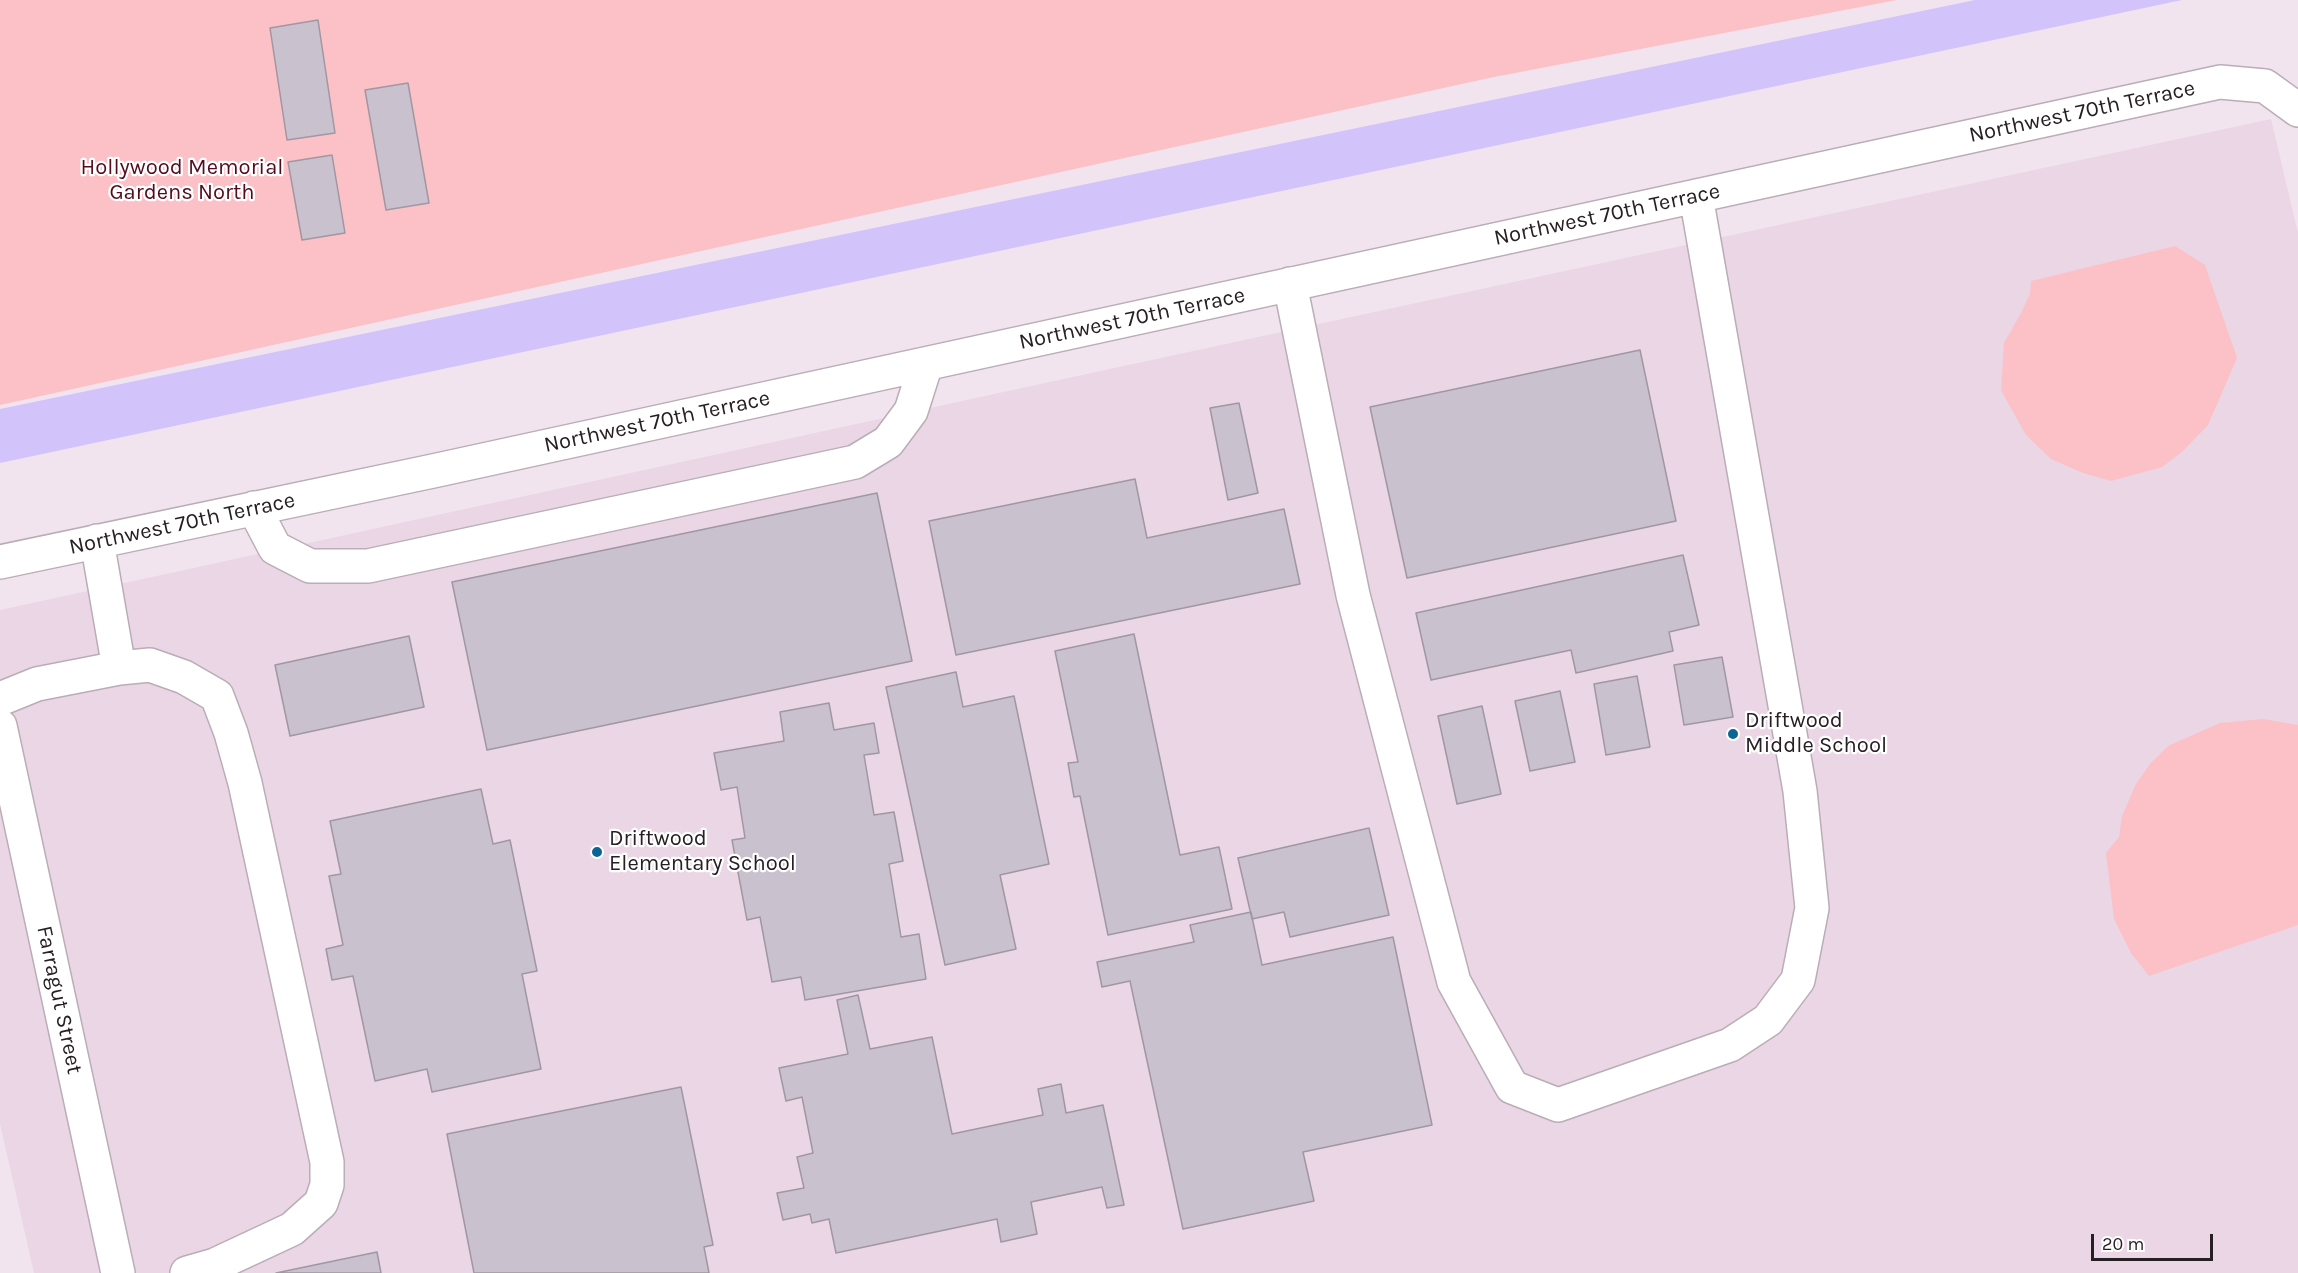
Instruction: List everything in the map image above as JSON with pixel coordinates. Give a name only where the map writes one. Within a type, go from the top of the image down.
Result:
[{"type":"street","name":"Northwest 70th Terrace","points":[[0,562],[926,364],[2220,82],[2265,86],[2298,110]]},
{"type":"street","points":[[1290,284],[1353,594],[1454,982],[1512,1087],[1558,1105],[1730,1045],[1768,1020],[1798,980],[1812,908],[1800,791],[1696,196]]},
{"type":"street","points":[[254,508],[275,548],[310,566],[368,566],[855,462],[888,442],[911,411],[926,364]]},
{"type":"street","points":[[98,541],[119,668]]},
{"type":"street","points":[[0,699],[37,684],[119,668],[150,665],[184,677],[217,696],[231,733],[245,783],[327,1162],[327,1185],[321,1203],[292,1229],[215,1265],[187,1273]]},
{"type":"street","name":"Farragut Street","points":[[0,726],[118,1273]]},
{"type":"shaded area","points":[[1975,0],[2182,0],[0,463],[0,409]]},
{"type":"shaded area","points":[[2271,119],[2298,233],[2298,1273],[34,1273],[0,1124],[0,610]]},
{"type":"green space","name":"Hollywood Memorial Gardens North","points":[[0,0],[1897,0],[1489,78],[0,405]]},
{"type":"green space","points":[[2175,246],[2205,265],[2237,358],[2208,425],[2183,451],[2162,467],[2111,481],[2083,473],[2051,459],[2026,435],[2001,390],[2004,343],[2030,294],[2031,281]]},
{"type":"green space","points":[[2263,719],[2298,725],[2298,925],[2149,976],[2131,953],[2114,919],[2106,853],[2119,837],[2122,816],[2136,784],[2150,764],[2168,746],[2220,723]]},
{"type":"building","points":[[318,20],[335,133],[287,140],[270,28]]},
{"type":"building","points":[[408,83],[429,203],[386,210],[365,90]]},
{"type":"building","points":[[332,155],[345,233],[302,240],[288,162]]},
{"type":"building","points":[[1640,350],[1676,521],[1407,578],[1370,407]]},
{"type":"building","points":[[1239,403],[1258,493],[1228,500],[1210,408]]},
{"type":"building","points":[[1135,479],[1147,538],[1284,509],[1300,584],[956,655],[929,521]]},
{"type":"building","points":[[877,493],[912,661],[487,750],[452,582]]},
{"type":"building","points":[[1683,555],[1699,625],[1669,632],[1673,651],[1576,673],[1571,650],[1431,680],[1416,613]]},
{"type":"building","points":[[1134,634],[1180,855],[1219,847],[1232,909],[1108,935],[1080,796],[1074,797],[1068,763],[1078,762],[1055,651]]},
{"type":"building","points":[[409,636],[424,707],[290,736],[275,665]]},
{"type":"building","points":[[1722,657],[1733,717],[1684,725],[1674,665]]},
{"type":"building","points":[[956,672],[963,707],[1014,696],[1049,864],[1000,875],[1016,949],[945,965],[886,687]]},
{"type":"building","points":[[1637,676],[1650,747],[1606,755],[1594,684]]},
{"type":"building","points":[[1560,691],[1575,762],[1530,771],[1515,701]]},
{"type":"building","points":[[829,703],[834,730],[874,723],[879,753],[864,755],[874,815],[894,812],[903,861],[889,864],[901,937],[919,934],[926,979],[805,1000],[801,977],[772,982],[760,917],[747,920],[732,840],[745,838],[737,787],[721,790],[714,753],[784,741],[780,712]]},
{"type":"building","points":[[1482,706],[1501,794],[1457,804],[1438,716]]},
{"type":"building","points":[[481,789],[493,844],[510,840],[537,971],[522,974],[541,1069],[432,1092],[427,1069],[375,1081],[353,976],[332,980],[326,949],[343,945],[329,876],[341,874],[330,821]]},
{"type":"building","points":[[1369,828],[1389,915],[1290,937],[1284,912],[1252,919],[1238,858]]},
{"type":"building","points":[[1251,912],[1262,965],[1393,937],[1432,1125],[1303,1152],[1314,1201],[1183,1229],[1130,981],[1102,987],[1097,962],[1194,942],[1190,925]]},
{"type":"building","points":[[858,995],[870,1049],[932,1037],[952,1134],[1043,1115],[1038,1089],[1061,1084],[1066,1113],[1103,1105],[1124,1205],[1107,1208],[1102,1187],[1031,1202],[1037,1234],[1001,1242],[997,1219],[836,1253],[829,1219],[812,1223],[810,1214],[783,1220],[777,1193],[804,1188],[797,1157],[813,1153],[802,1097],[786,1101],[779,1068],[848,1054],[837,1000]]},
{"type":"building","points":[[681,1087],[713,1245],[704,1247],[709,1273],[474,1273],[447,1134]]},
{"type":"building","points":[[377,1252],[381,1273],[276,1273]]},
{"type":"place","name":"Driftwood Middle School","points":[[1733,734]]},
{"type":"place","name":"Driftwood Elementary School","points":[[597,852]]}]
